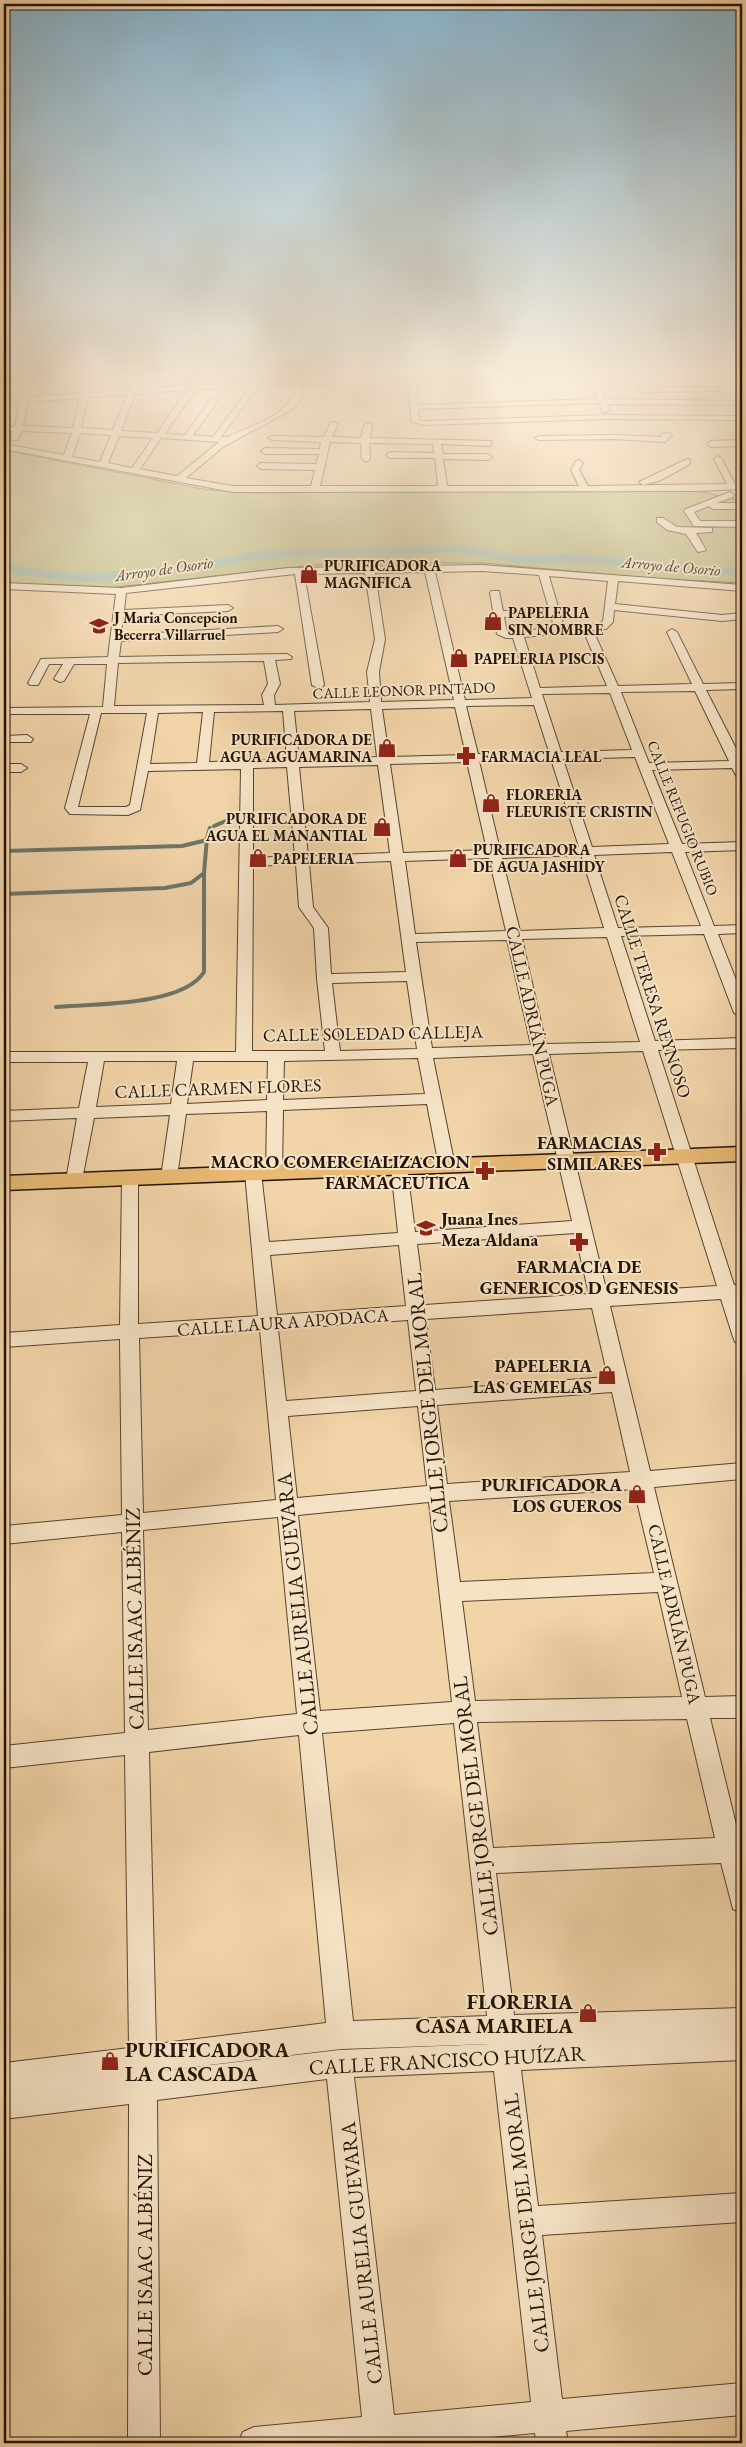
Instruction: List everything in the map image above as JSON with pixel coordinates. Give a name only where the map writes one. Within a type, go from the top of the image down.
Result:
[{"type":"main road","points":[[4,1183],[742,1154]]},
{"type":"street","points":[[712,493],[732,501]]},
{"type":"street","points":[[732,501],[689,510],[694,520],[700,525],[740,525]]},
{"type":"street","points":[[732,501],[740,525]]},
{"type":"street","points":[[703,506],[715,524]]},
{"type":"street","points":[[694,520],[660,520],[671,529],[689,530],[740,525]]},
{"type":"street","points":[[689,530],[701,550]]},
{"type":"street","points":[[4,586],[121,591],[299,571],[482,568],[742,588]]},
{"type":"street","name":"CALLE ADRIÁN PUGA","points":[[429,569],[540,1050],[602,1301],[742,1900]]},
{"type":"street","points":[[370,570],[380,639],[373,672],[383,761],[425,1054],[447,1166]]},
{"type":"street","points":[[299,571],[318,685]]},
{"type":"street","points":[[543,572],[560,630]]},
{"type":"street","points":[[495,593],[500,614],[499,628],[502,634],[518,636],[607,625],[611,607],[613,578]]},
{"type":"street","points":[[121,591],[116,638],[102,710],[71,808],[74,811],[128,811],[136,808],[153,710]]},
{"type":"street","points":[[611,607],[722,618],[742,616]]},
{"type":"street","points":[[119,613],[228,608]]},
{"type":"street","points":[[500,614],[555,612]]},
{"type":"street","points":[[116,638],[278,629]]},
{"type":"street","points":[[672,632],[698,687],[739,764],[742,776]]},
{"type":"street","name":"CALLE TERESA REYNOSO","points":[[518,636],[685,1157],[735,1291],[742,1337]]},
{"type":"street","name":"CALLE REFUGIO RUBIO","points":[[590,637],[614,689],[742,1012]]},
{"type":"street","points":[[34,683],[46,660],[286,657]]},
{"type":"street","points":[[269,658],[274,684],[268,695],[270,708]]},
{"type":"street","points":[[60,679],[70,661]]},
{"type":"street","name":"CALLE LEONOR PINTADO","points":[[4,711],[288,708],[460,703],[614,689],[742,686]]},
{"type":"street","points":[[288,708],[300,860],[306,907],[322,928],[324,979],[333,1056]]},
{"type":"street","points":[[203,766],[209,709]]},
{"type":"street","points":[[4,739],[28,738]]},
{"type":"street","points":[[143,768],[639,753]]},
{"type":"street","points":[[645,767],[739,764]]},
{"type":"street","points":[[244,1056],[247,765]]},
{"type":"street","points":[[4,768],[21,768]]},
{"type":"street","points":[[247,862],[742,846]]},
{"type":"street","points":[[409,938],[742,929]]},
{"type":"street","points":[[324,979],[414,976]]},
{"type":"street","name":"CALLE SOLEDAD CALLEJA","points":[[4,1058],[186,1055],[333,1056],[742,1043]]},
{"type":"street","points":[[168,1177],[186,1055]]},
{"type":"street","points":[[74,1180],[96,1056]]},
{"type":"street","name":"CALLE AURELIA GUEVARA","points":[[276,1056],[276,1105],[264,1173],[261,1249],[342,2034]]},
{"type":"street","name":"CALLE CARMEN FLORES","points":[[4,1116],[434,1099]]},
{"type":"street","name":"CALLE JORGE DEL MORAL","points":[[399,1168],[418,1313],[437,1493],[551,2430]]},
{"type":"street","name":"CALLE ISAAC ALBÉNIZ","points":[[130,1178],[129,1332],[143,2074],[144,2443]]},
{"type":"street","points":[[261,1249],[583,1226]]},
{"type":"street","name":"CALLE LAURA APODACA","points":[[4,1340],[269,1324],[735,1291]]},
{"type":"street","points":[[278,1409],[621,1384]]},
{"type":"street","points":[[4,1535],[437,1493],[643,1480],[742,1471]]},
{"type":"street","points":[[449,1592],[667,1582]]},
{"type":"street","points":[[4,1757],[310,1723],[464,1712],[742,1707]]},
{"type":"street","points":[[482,1861],[730,1850]]},
{"type":"street","name":"CALLE FRANCISCO HUÍZAR","points":[[4,2105],[143,2074],[342,2034],[742,2022]]},
{"type":"street","name":"CALLE FRANCISCO HUÍZAR","points":[[4,2077],[143,2074],[742,2046]]},
{"type":"street","name":"CALLE AURELIA GUEVARA","points":[[339,2064],[381,2438]]},
{"type":"street","points":[[526,2221],[742,2207]]},
{"type":"street","points":[[254,2443],[551,2430],[742,2399]]},
{"type":"shaded area","points":[[4,493],[708,493],[742,501],[742,583],[645,578],[483,563],[442,563],[314,565],[108,588],[47,589],[4,585]]},
{"type":"waterway","name":"Arroyo de Osorio","points":[[4,569],[82,578],[127,575],[218,563],[257,555],[461,549],[517,559],[579,558],[742,573]]},
{"type":"waterway","points":[[214,826],[240,815]]},
{"type":"waterway","points":[[207,840],[210,828]]},
{"type":"waterway","points":[[4,851],[182,846],[207,840]]},
{"type":"waterway","points":[[204,873],[207,840]]},
{"type":"waterway","points":[[4,894],[165,888],[191,883],[204,873]]},
{"type":"waterway","points":[[56,1007],[136,1001],[158,997],[193,983],[204,972],[204,873]]},
{"type":"place","name":"PURIFICADORA MAGNIFICA","points":[[309,574]]},
{"type":"place","name":"PAPELERIA SIN NOMBRE","points":[[493,621]]},
{"type":"place","name":"J Maria Concepcion Becerra Villarruel","points":[[99,626]]},
{"type":"place","name":"PAPELERIA PISCIS","points":[[459,658]]},
{"type":"place","name":"PURIFICADORA DE AGUA AGUAMARINA","points":[[387,748]]},
{"type":"place","name":"FARMACIA LEAL","points":[[466,756]]},
{"type":"place","name":"FLORERIA FLEURISTE CRISTIN","points":[[491,803]]},
{"type":"place","name":"PURIFICADORA DE AGUA EL MANANTIAL","points":[[382,827]]},
{"type":"place","name":"PAPELERIA","points":[[258,858]]},
{"type":"place","name":"PURIFICADORA DE AGUA JASHIDY","points":[[458,858]]},
{"type":"place","name":"FARMACIAS SIMILARES","points":[[657,1152]]},
{"type":"place","name":"MACRO COMERCIALIZACION FARMACEUTICA","points":[[485,1171]]},
{"type":"place","name":"Juana Ines Meza Aldana","points":[[426,1228]]},
{"type":"place","name":"FARMACIA DE GENERICOS D GENESIS","points":[[579,1242]]},
{"type":"place","name":"PAPELERIA LAS GEMELAS","points":[[607,1375]]},
{"type":"place","name":"PURIFICADORA LOS GUEROS","points":[[637,1494]]},
{"type":"place","name":"FLORERIA CASA MARIELA","points":[[588,2013]]},
{"type":"place","name":"PURIFICADORA LA CASCADA","points":[[110,2061]]}]
